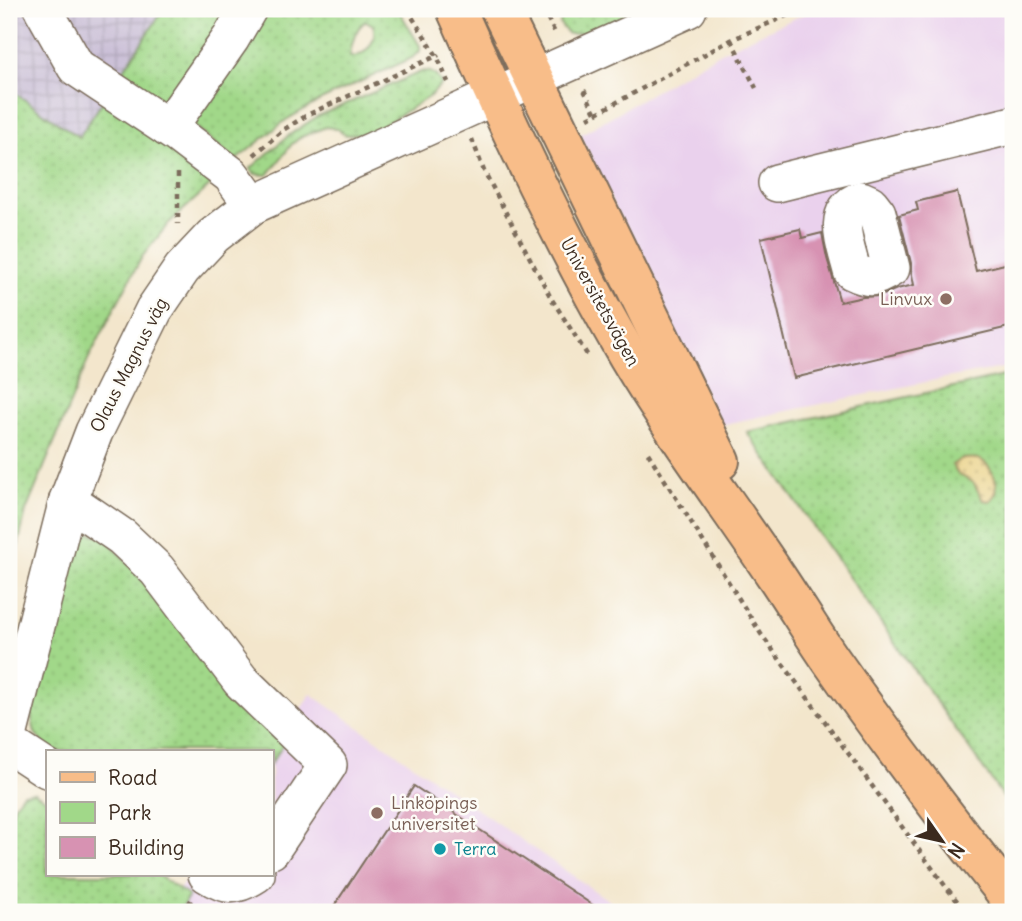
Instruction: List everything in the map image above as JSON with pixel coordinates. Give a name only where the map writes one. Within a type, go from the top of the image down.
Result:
[{"type":"main road","name":"Universitetsvägen","points":[[456,9],[495,96],[577,263],[629,356],[678,434],[829,658],[906,766],[1013,902]]},
{"type":"main road","name":"Universitetsvägen","points":[[500,9],[776,576]]},
{"type":"street","points":[[43,9],[76,67],[173,131],[231,175],[253,205]]},
{"type":"street","points":[[173,131],[248,9]]},
{"type":"street","name":"Olaus Magnus väg","points":[[9,729],[68,500],[94,432],[154,310],[182,269],[213,236],[253,205],[688,9]]},
{"type":"street","points":[[777,183],[1013,125]]},
{"type":"street","points":[[850,165],[857,201]]},
{"type":"street","points":[[68,500],[122,537],[158,570],[241,681],[328,765],[273,847]]},
{"type":"street","points":[[9,744],[46,768]]},
{"type":"street","points":[[210,876],[219,881],[238,884],[252,876]]},
{"type":"path","points":[[560,132],[731,40],[802,9]]},
{"type":"path","points":[[731,40],[756,88]]},
{"type":"path","points":[[173,131],[178,224]]},
{"type":"path","points":[[484,172],[522,151]]},
{"type":"shaded area","points":[[9,9],[164,9],[80,137],[9,89]]},
{"type":"shaded area","points":[[815,9],[1013,9],[1013,366],[720,425],[580,135],[723,51]]},
{"type":"shaded area","name":"Linköpings universitet","points":[[311,694],[625,912],[164,912],[189,876],[273,876],[273,750]]},
{"type":"green space","points":[[164,9],[236,9],[176,93],[160,101],[119,77]]},
{"type":"green space","points":[[258,9],[398,9],[420,46],[420,51],[412,58],[323,99],[286,120],[236,160],[195,127],[194,114]],"holes":[[[366,21],[373,25],[374,36],[369,47],[361,54],[350,57],[356,32]]]},
{"type":"green space","points":[[601,9],[650,9],[610,26],[579,34],[568,34],[560,24],[561,17],[565,14]]},
{"type":"green space","points":[[423,71],[434,74],[442,84],[430,96],[371,133],[346,135],[338,129],[326,127],[301,137],[292,144],[268,175],[255,174],[250,169],[289,135],[318,116]]},
{"type":"green space","points":[[9,89],[79,137],[105,98],[215,181],[169,223],[142,257],[115,307],[88,360],[26,511],[9,585]]},
{"type":"green space","points":[[1013,374],[1013,811],[747,432]]},
{"type":"green space","points":[[90,533],[107,539],[284,744],[273,760],[273,750],[48,750],[35,733],[30,711],[73,539]]},
{"type":"green space","points":[[34,792],[46,799],[46,876],[159,876],[189,896],[179,912],[9,912],[9,823],[15,804],[23,793]]},
{"type":"sand","points":[[961,459],[978,459],[989,468],[997,488],[990,501],[983,500],[974,483],[958,474],[952,465]]},
{"type":"building","points":[[957,192],[976,271],[1013,262],[1013,326],[794,378],[761,238],[800,229],[802,238],[822,233],[840,302],[881,296],[914,285],[899,215],[918,210],[916,202]]},
{"type":"building","name":"Terra","points":[[414,786],[603,912],[330,912]]},
{"type":"place","name":"Linvux","points":[[946,299]]},
{"type":"place","name":"Linköpings universitet","points":[[377,813]]},
{"type":"place","name":"Terra","points":[[440,849]]}]
